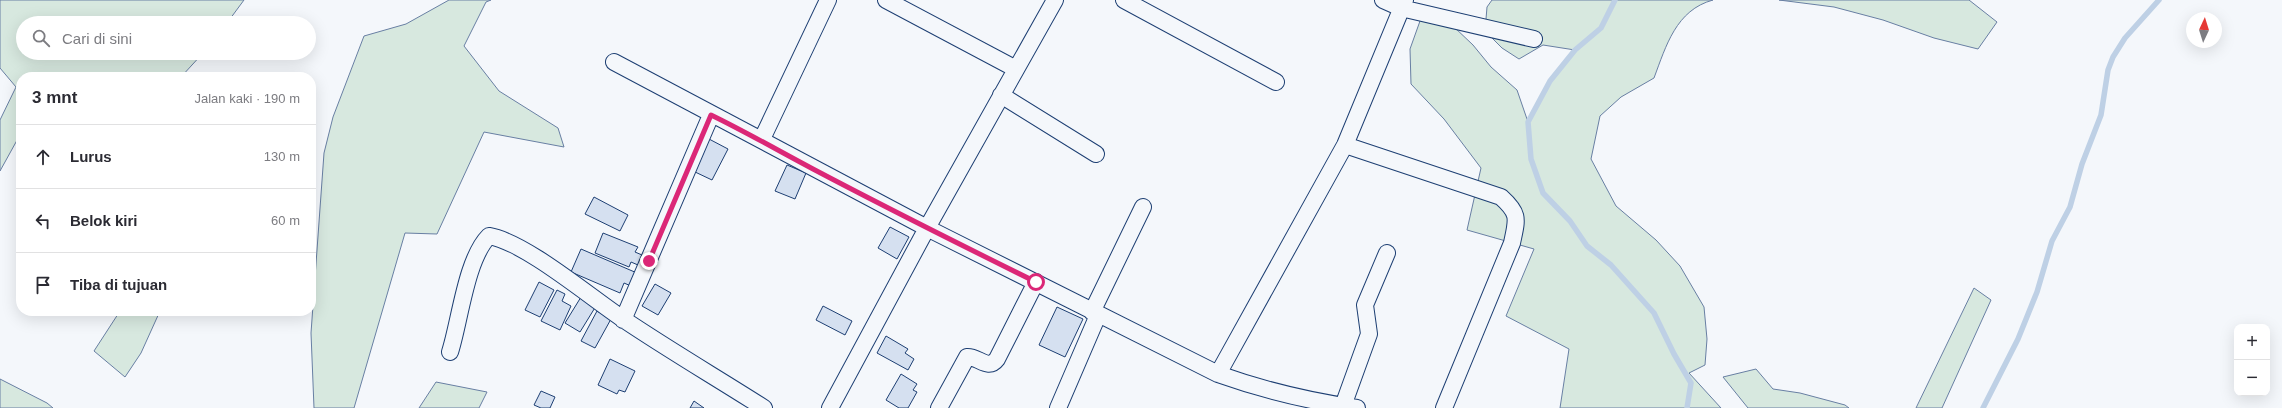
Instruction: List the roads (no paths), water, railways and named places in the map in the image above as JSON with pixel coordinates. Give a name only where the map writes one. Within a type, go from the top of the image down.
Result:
[{"type":"street","points":[[762,139],[828,0]]},
{"type":"street","points":[[886,0],[1016,69]]},
{"type":"street","points":[[830,408],[927,228],[1055,0]]},
{"type":"street","points":[[1124,0],[1276,82]]},
{"type":"street","points":[[1382,0],[1403,4],[1534,39]]},
{"type":"street","points":[[1218,374],[1345,145],[1403,4]]},
{"type":"street","points":[[614,62],[711,115],[762,139],[812,168],[927,228],[1036,282],[1095,314],[1218,374],[1257,388],[1315,405],[1350,407],[1369,334],[1365,305],[1387,253]]},
{"type":"street","points":[[1001,95],[1096,154]]},
{"type":"street","points":[[623,320],[711,115]]},
{"type":"street","points":[[1345,145],[1501,197],[1513,208],[1516,223],[1512,243],[1444,408]]},
{"type":"street","points":[[1058,408],[1095,314],[1143,207]]},
{"type":"street","points":[[450,352],[467,282],[481,244],[489,236],[500,238],[523,250],[623,320],[764,408]]},
{"type":"street","points":[[939,408],[966,357],[987,364],[993,363],[997,359],[1036,282]]},
{"type":"waterway","points":[[1615,0],[1601,28],[1575,50],[1550,81],[1528,122],[1531,159],[1543,193],[1570,221],[1587,246],[1611,265],[1654,313],[1674,354],[1691,383],[1687,408]]},
{"type":"waterway","points":[[1983,408],[2018,339],[2037,292],[2052,241],[2070,207],[2082,164],[2101,115],[2108,70],[2113,57],[2125,38],[2159,0]]}]
